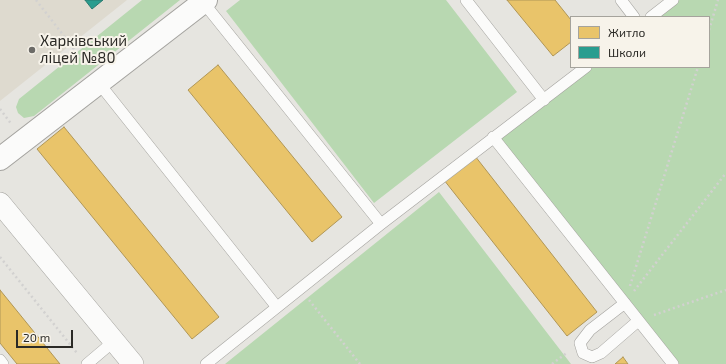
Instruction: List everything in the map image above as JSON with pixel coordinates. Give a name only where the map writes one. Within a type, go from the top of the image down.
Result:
[{"type":"street","points":[[0,159],[94,76],[204,1]]},
{"type":"street","points":[[0,203],[113,342],[133,364]]},
{"type":"lane","points":[[466,0],[544,100]]},
{"type":"lane","points":[[621,0],[633,16]]},
{"type":"lane","points":[[652,16],[673,0]]},
{"type":"lane","points":[[204,1],[380,224]]},
{"type":"lane","points":[[206,364],[276,306],[380,224],[585,68]]},
{"type":"lane","points":[[94,76],[276,306]]},
{"type":"lane","points":[[493,137],[673,364]]},
{"type":"lane","points":[[625,303],[590,330],[580,343],[583,353],[592,357],[601,354],[638,321]]},
{"type":"lane","points":[[84,361],[113,342]]},
{"type":"lane","points":[[0,360],[3,364]]},
{"type":"path","points":[[36,0],[94,76]]},
{"type":"path","points":[[710,27],[718,0]]},
{"type":"path","points":[[625,303],[698,68]]},
{"type":"path","points":[[0,109],[16,130]]},
{"type":"path","points":[[625,303],[726,173]]},
{"type":"path","points":[[0,257],[84,361]]},
{"type":"path","points":[[299,288],[360,364]]},
{"type":"path","points":[[638,321],[726,290]]},
{"type":"shaded area","name":"Харківський ліцей №80","points":[[0,0],[127,0],[0,101]]},
{"type":"green space","points":[[142,0],[180,0],[34,116],[24,118],[18,113],[16,107],[19,99]]},
{"type":"green space","points":[[240,0],[446,0],[517,92],[374,203],[226,11]]},
{"type":"green space","points":[[673,0],[726,0],[726,364],[674,364],[493,137],[585,68],[710,68],[710,16],[652,16]]},
{"type":"green space","points":[[439,192],[571,364],[225,364]]},
{"type":"building: Житло","points":[[507,0],[555,0],[570,19],[570,43],[553,56]]},
{"type":"building: Житло","points":[[218,65],[342,217],[312,242],[188,90]]},
{"type":"building: Житло","points":[[64,127],[219,317],[192,339],[37,149]]},
{"type":"building: Житло","points":[[475,156],[597,312],[567,336],[444,180]]},
{"type":"building: Житло","points":[[0,290],[60,364],[17,364],[0,343]]},
{"type":"building: Житло","points":[[623,357],[628,364],[615,364]]},
{"type":"building: Школи","points":[[85,0],[103,0],[92,9]]},
{"type":"place","name":"Харківський ліцей №80","points":[[32,50]]}]
